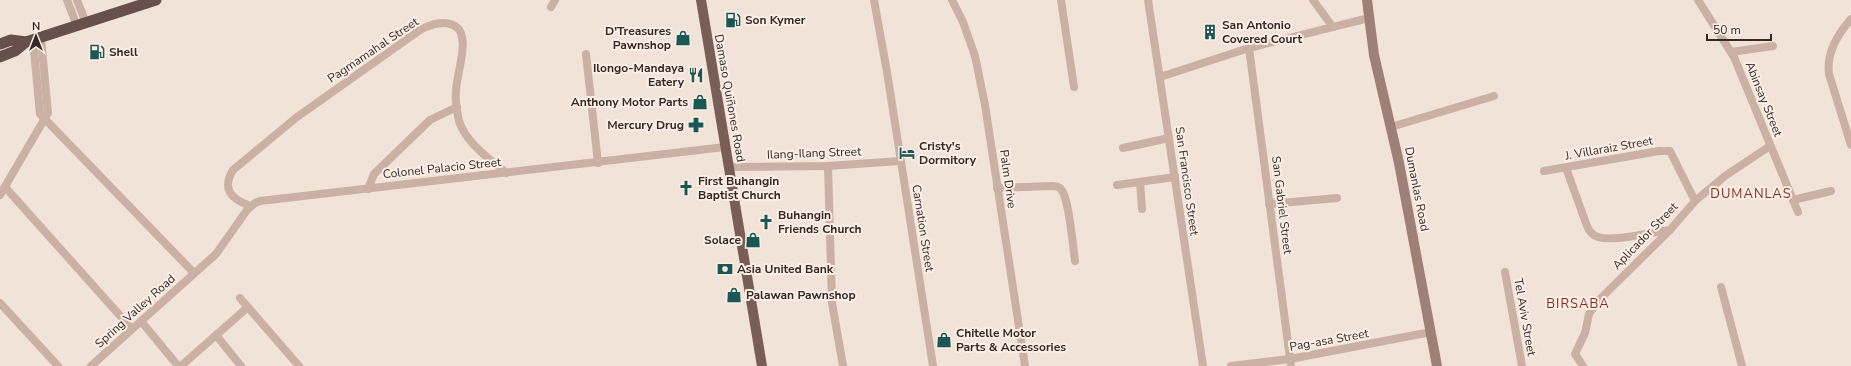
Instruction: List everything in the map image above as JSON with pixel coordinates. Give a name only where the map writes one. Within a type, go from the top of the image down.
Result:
[{"type":"highway","points":[[0,56],[15,51],[33,40],[156,0]]},
{"type":"highway","points":[[0,44],[10,40],[33,40]]},
{"type":"main road","name":"Damaso Quiñones Road","points":[[701,0],[762,366]]},
{"type":"main road","name":"Dumanlas Road","points":[[1367,0],[1374,55],[1391,127],[1417,255],[1437,366]]},
{"type":"street","points":[[67,0],[81,25]]},
{"type":"street","points":[[77,0],[81,25]]},
{"type":"street","name":"Carnation Street","points":[[874,0],[887,72],[933,366]]},
{"type":"street","name":"Palm Drive","points":[[952,0],[965,27],[975,56],[986,105],[997,188],[1025,366]]},
{"type":"street","points":[[1061,0],[1074,87]]},
{"type":"street","name":"San Francisco Street","points":[[1148,0],[1202,366]]},
{"type":"street","points":[[1313,0],[1332,26]]},
{"type":"street","name":"Abinsay Street","points":[[1698,0],[1731,52],[1798,212]]},
{"type":"street","points":[[1160,78],[1249,48],[1332,26],[1369,18]]},
{"type":"street","points":[[1851,19],[1832,48],[1828,65],[1829,74],[1851,144]]},
{"type":"street","name":"Pagmamahal Street","points":[[250,206],[236,200],[229,190],[229,177],[233,170],[274,136],[337,88],[420,30],[435,24],[443,23],[456,26],[460,30],[462,37],[462,52],[456,90],[460,122],[472,142],[506,174]]},
{"type":"street","points":[[0,195],[48,113],[33,40]]},
{"type":"street","points":[[1731,52],[1772,46]]},
{"type":"street","name":"San Gabriel Street","points":[[1249,48],[1290,363]]},
{"type":"street","points":[[586,54],[598,163]]},
{"type":"street","points":[[1391,127],[1494,96]]},
{"type":"street","points":[[368,189],[374,174],[430,120],[457,107]]},
{"type":"street","points":[[45,119],[194,273],[222,247],[250,206]]},
{"type":"street","points":[[1123,148],[1169,138]]},
{"type":"street","name":"Aplicador Street","points":[[1583,366],[1575,354],[1585,333],[1592,308],[1670,230],[1695,201],[1725,176],[1770,146]]},
{"type":"street","name":"Colonel Palacio Street","points":[[250,206],[260,201],[506,174],[725,147]]},
{"type":"street","name":"J. Villaraiz Street","points":[[1544,171],[1659,151],[1670,151],[1674,155],[1695,201]]},
{"type":"street","name":"Ilang-Ilang Street","points":[[729,167],[828,166],[900,161]]},
{"type":"street","points":[[828,166],[832,303],[843,366]]},
{"type":"street","points":[[1566,168],[1590,233],[1596,237],[1611,238],[1670,230]]},
{"type":"street","points":[[1117,185],[1174,177]]},
{"type":"street","points":[[1140,182],[1142,209]]},
{"type":"street","points":[[997,188],[1058,186],[1062,190],[1066,205],[1075,261]]},
{"type":"street","points":[[5,187],[132,329]]},
{"type":"street","points":[[1793,200],[1831,191]]},
{"type":"street","points":[[1269,204],[1337,198]]},
{"type":"street","name":"Tel Aviv Street","points":[[1505,272],[1522,366]]},
{"type":"street","name":"Spring Valley Road","points":[[91,366],[194,273]]},
{"type":"street","points":[[1721,287],[1742,366]]},
{"type":"street","points":[[240,298],[298,366]]},
{"type":"street","points":[[0,303],[58,366]]},
{"type":"street","points":[[181,366],[248,307]]},
{"type":"street","points":[[141,321],[178,366]]},
{"type":"street","name":"Pag-asa Street","points":[[1231,366],[1290,363],[1431,332]]},
{"type":"street","points":[[216,336],[241,366]]},
{"type":"place","name":"Son Kymer","points":[[733,20]]},
{"type":"place","name":"San Antonio Covered Court","points":[[1210,32]]},
{"type":"place","name":"D'Treasures Pawnshop","points":[[683,38]]},
{"type":"place","name":"Shell","points":[[97,52]]},
{"type":"place","name":"Ilongo-Mandaya Eatery","points":[[696,75]]},
{"type":"place","name":"Anthony Motor Parts","points":[[700,102]]},
{"type":"place","name":"Mercury Drug","points":[[696,125]]},
{"type":"place","name":"Cristy's Dormitory","points":[[907,153]]},
{"type":"place","name":"First Buhangin Baptist Church","points":[[686,188]]},
{"type":"place","name":"Buhangin Friends Church","points":[[766,222]]},
{"type":"place","name":"Solace","points":[[753,240]]},
{"type":"place","name":"Asia United Bank","points":[[725,269]]},
{"type":"place","name":"Palawan Pawnshop","points":[[734,295]]},
{"type":"place","name":"Chitelle Motor Parts & Accessories","points":[[944,340]]},
{"type":"district","name":"DUMANLAS","points":[[1751,193]]},
{"type":"district","name":"BIRSABA","points":[[1578,303]]}]
